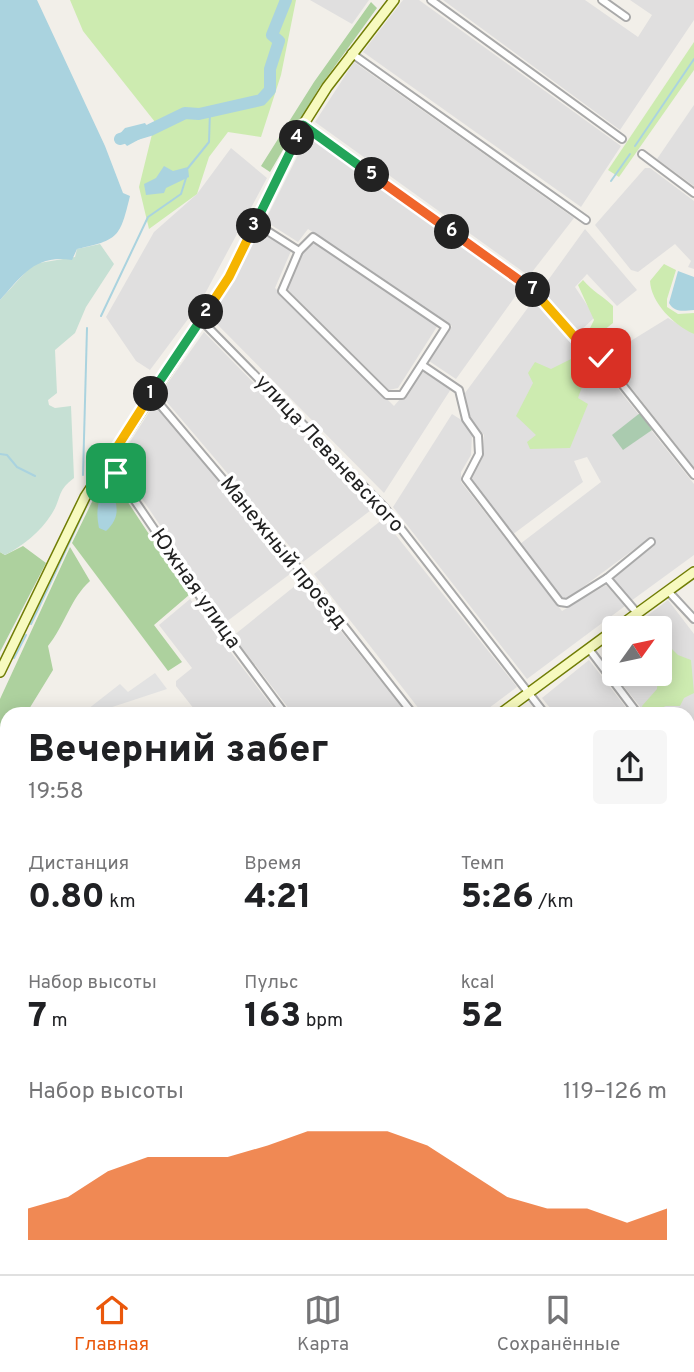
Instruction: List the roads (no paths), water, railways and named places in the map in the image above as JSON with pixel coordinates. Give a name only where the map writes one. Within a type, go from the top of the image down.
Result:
[{"type":"main road","points":[[0,672],[85,497],[229,277],[303,125],[351,53],[394,0]]},
{"type":"main road","points":[[634,616],[694,572]]},
{"type":"main road","points":[[509,707],[602,639]]},
{"type":"street","points":[[431,0],[622,139]]},
{"type":"street","points":[[602,0],[626,17]]},
{"type":"street","points":[[351,53],[586,220]]},
{"type":"street","points":[[303,125],[535,291],[580,343],[601,358],[694,475]]},
{"type":"street","points":[[642,154],[694,193]]},
{"type":"street","points":[[256,223],[299,251]]},
{"type":"street","points":[[313,237],[446,327],[422,365],[401,395],[387,396],[282,291],[299,251],[313,237]]},
{"type":"street","name":"улица Леваневского","points":[[201,320],[385,509],[540,707]]},
{"type":"street","points":[[422,365],[459,390],[466,419],[478,436],[479,454],[466,479],[560,603],[567,603],[607,578],[651,542]]},
{"type":"street","name":"Манежный проезд","points":[[151,394],[304,575],[407,707]]},
{"type":"street","name":"Южная улица","points":[[105,466],[116,473],[212,614],[280,707]]},
{"type":"street","points":[[607,578],[637,614]]},
{"type":"street","points":[[668,591],[694,619]]},
{"type":"street","points":[[589,649],[633,707]]},
{"type":"water","points":[[0,0],[37,0],[105,146],[123,193],[130,196],[120,228],[110,239],[77,249],[72,260],[48,260],[39,264],[23,275],[0,300]]},
{"type":"water","points":[[145,123],[151,133],[127,146],[118,136],[125,128]]},
{"type":"water","points":[[164,166],[173,171],[188,167],[189,177],[166,188],[164,193],[146,195],[144,184],[156,178]]},
{"type":"water","points":[[678,271],[694,277],[694,310],[677,310],[669,303]]},
{"type":"water","points":[[104,488],[110,489],[117,511],[114,521],[106,531],[99,528],[98,517]]},
{"type":"waterway","points":[[120,139],[150,130],[185,113],[199,114],[261,100],[270,90],[270,69],[279,41],[272,35],[286,0]]},
{"type":"waterway","points":[[635,146],[694,59]]},
{"type":"waterway","points":[[188,168],[209,142],[210,111]]},
{"type":"waterway","points":[[611,181],[630,154]]},
{"type":"waterway","points":[[101,316],[148,217],[181,194],[186,178]]},
{"type":"waterway","points":[[83,475],[87,328]]},
{"type":"waterway","points":[[0,454],[7,455],[17,467],[35,476]]},
{"type":"waterway","points":[[31,624],[93,492]]},
{"type":"waterway","points":[[14,658],[26,635]]}]
